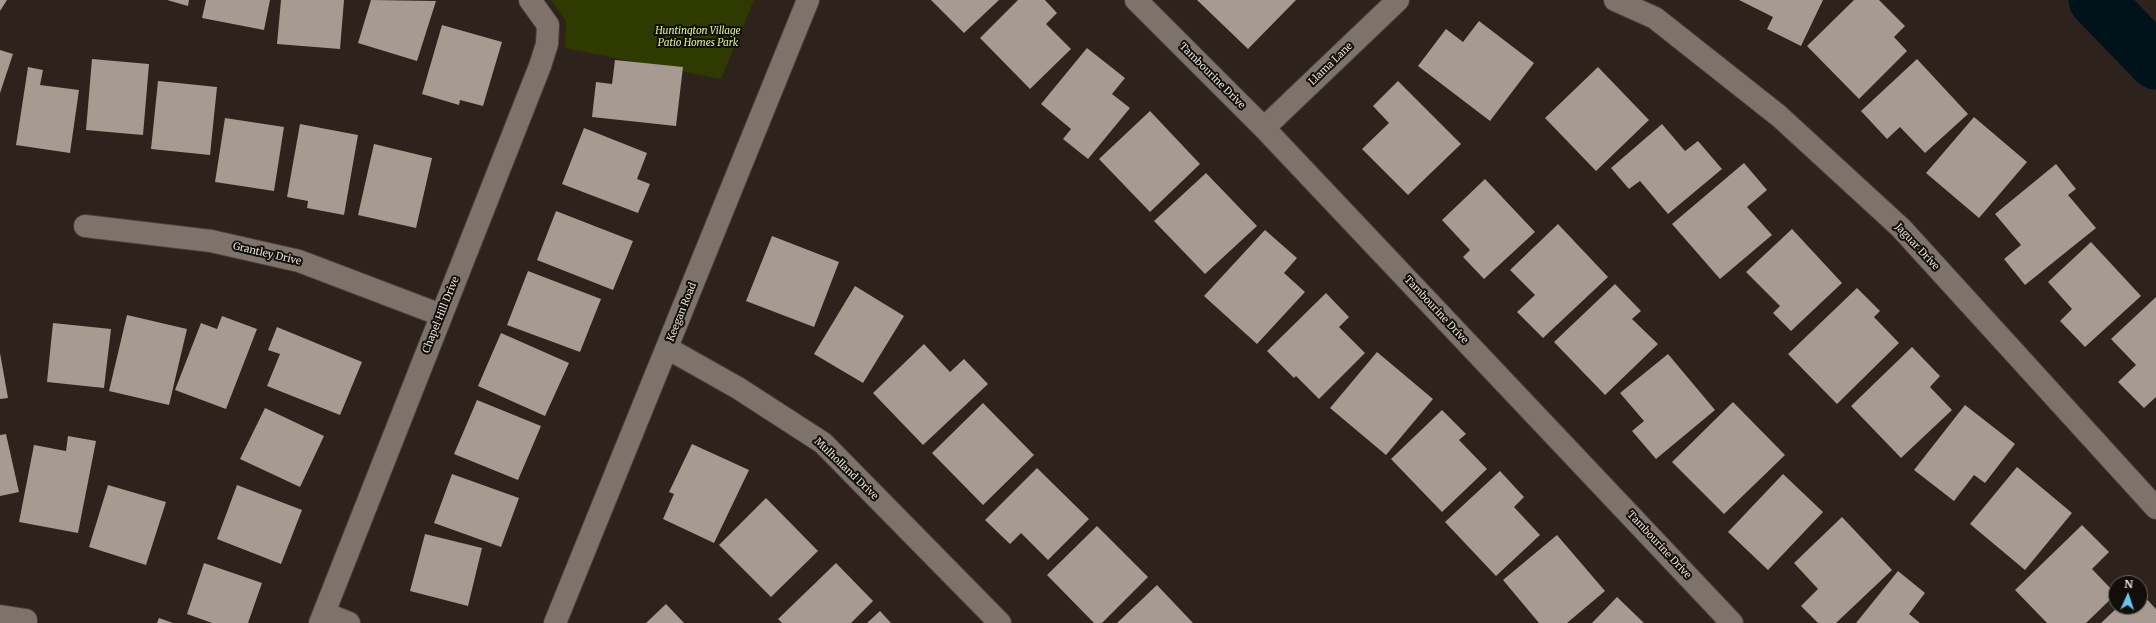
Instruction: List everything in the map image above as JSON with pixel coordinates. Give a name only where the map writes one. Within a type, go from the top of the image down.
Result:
[{"type":"street","name":"Keegan Road","points":[[555,623],[808,0]]},
{"type":"street","name":"Tambourine Drive","points":[[1136,0],[1264,128],[1732,623]]},
{"type":"street","name":"Llama Lane","points":[[1264,128],[1398,0]]},
{"type":"street","name":"Jaguar Drive","points":[[1615,0],[1650,16],[1779,116],[1901,228],[2156,508]]},
{"type":"street","name":"Chapel Hill Drive","points":[[322,618],[547,44],[548,25],[533,4]]},
{"type":"street","name":"Grantley Drive","points":[[85,226],[211,241],[299,261],[441,315]]},
{"type":"street","name":"Mulholland Drive","points":[[667,348],[738,388],[823,443],[1000,623]]},
{"type":"street","points":[[0,616],[26,620]]},
{"type":"street","points":[[322,618],[348,623]]},
{"type":"green space","name":"Huntington Village Patio Homes Park","points":[[551,0],[754,0],[721,79],[565,48],[566,21]]},
{"type":"building","points":[[0,0],[7,0],[0,11]]},
{"type":"building","points":[[167,0],[189,0],[188,6]]},
{"type":"building","points":[[206,0],[270,0],[264,30],[202,18]]},
{"type":"building","points":[[281,0],[344,0],[340,49],[277,44]]},
{"type":"building","points":[[371,0],[436,1],[417,61],[358,43]]},
{"type":"building","points":[[931,0],[999,0],[964,33]]},
{"type":"building","points":[[1018,0],[1045,0],[1057,13],[1046,24],[1071,49],[1030,89],[980,38]]},
{"type":"building","points":[[1197,0],[1296,0],[1248,49]]},
{"type":"building","points":[[1739,0],[1823,0],[1801,46],[1767,29],[1773,17]]},
{"type":"building","points":[[1854,0],[1879,0],[1905,26],[1894,37],[1907,51],[1859,99],[1807,46]]},
{"type":"building","points":[[1479,21],[1534,63],[1490,121],[1418,66],[1446,29],[1463,42]]},
{"type":"building","points":[[442,25],[502,42],[483,106],[460,100],[459,105],[422,94]]},
{"type":"building","points":[[1087,48],[1125,78],[1112,94],[1130,108],[1088,159],[1063,139],[1071,129],[1041,104]]},
{"type":"building","points":[[0,50],[13,54],[0,93]]},
{"type":"building","points":[[92,59],[149,64],[143,135],[86,130]]},
{"type":"building","points":[[1917,59],[1968,114],[1925,153],[1900,127],[1887,139],[1861,111]]},
{"type":"building","points":[[615,60],[683,67],[676,126],[592,117],[596,82],[612,84]]},
{"type":"building","points":[[28,67],[43,70],[40,85],[79,90],[70,153],[16,145]]},
{"type":"building","points":[[1598,67],[1649,120],[1596,171],[1545,118]]},
{"type":"building","points":[[158,81],[217,87],[210,155],[151,149]]},
{"type":"building","points":[[1398,81],[1461,144],[1408,195],[1362,149],[1389,123],[1373,106]]},
{"type":"building","points":[[1150,111],[1200,164],[1150,212],[1099,159]]},
{"type":"building","points":[[1974,117],[2027,162],[1979,218],[1926,173]]},
{"type":"building","points":[[225,118],[284,127],[274,191],[215,182]]},
{"type":"building","points":[[300,124],[358,135],[344,215],[307,208],[308,201],[287,197]]},
{"type":"building","points":[[1662,124],[1685,151],[1698,141],[1722,169],[1668,214],[1640,181],[1629,189],[1611,168]]},
{"type":"building","points":[[584,128],[647,153],[637,179],[650,184],[638,213],[562,184]]},
{"type":"building","points":[[374,144],[432,158],[416,228],[358,215]]},
{"type":"building","points":[[1744,163],[1767,190],[1747,207],[1772,235],[1720,279],[1672,224]]},
{"type":"building","points":[[2056,164],[2076,189],[2068,195],[2096,228],[2025,285],[2004,259],[2021,245],[1995,214]]},
{"type":"building","points":[[1206,173],[1257,226],[1205,274],[1154,221]]},
{"type":"building","points":[[1485,179],[1535,232],[1484,279],[1463,257],[1470,250],[1442,220]]},
{"type":"building","points":[[556,211],[633,241],[613,290],[537,260]]},
{"type":"building","points":[[1558,224],[1608,277],[1543,338],[1517,312],[1535,295],[1510,270]]},
{"type":"building","points":[[1792,229],[1842,283],[1791,331],[1773,313],[1780,306],[1746,272]]},
{"type":"building","points":[[1265,230],[1297,258],[1284,273],[1305,292],[1257,344],[1204,296]]},
{"type":"building","points":[[772,236],[839,262],[814,327],[746,301]]},
{"type":"building","points":[[2091,242],[2141,296],[2085,347],[2060,321],[2072,309],[2048,282]]},
{"type":"building","points":[[528,271],[601,299],[580,352],[507,325]]},
{"type":"building","points":[[1615,284],[1641,311],[1632,319],[1658,344],[1605,395],[1554,342]]},
{"type":"building","points":[[855,286],[904,316],[863,383],[814,354]]},
{"type":"building","points":[[1857,288],[1880,311],[1874,317],[1899,343],[1837,404],[1788,354]]},
{"type":"building","points":[[1326,293],[1349,317],[1339,327],[1365,353],[1319,399],[1296,376],[1294,378],[1267,351]]},
{"type":"building","points":[[2156,297],[2156,397],[2144,408],[2118,382],[2136,365],[2111,339]]},
{"type":"building","points":[[127,315],[187,329],[169,405],[109,391]]},
{"type":"building","points":[[222,316],[257,329],[226,409],[175,390],[201,323],[217,329]]},
{"type":"building","points":[[53,323],[111,329],[104,388],[47,382]]},
{"type":"building","points":[[277,327],[362,362],[340,415],[267,386],[280,354],[268,350]]},
{"type":"building","points":[[501,333],[569,363],[545,416],[478,386]]},
{"type":"building","points":[[924,344],[950,372],[964,359],[988,384],[923,445],[873,393]]},
{"type":"building","points":[[1912,347],[1940,376],[1930,387],[1952,410],[1901,458],[1851,406]]},
{"type":"building","points":[[1377,352],[1433,399],[1386,455],[1330,408]]},
{"type":"building","points":[[0,353],[8,398],[0,399]]},
{"type":"building","points":[[1668,354],[1715,410],[1656,459],[1632,431],[1644,421],[1620,393]]},
{"type":"building","points":[[477,400],[541,426],[518,480],[454,454]]},
{"type":"building","points":[[1733,402],[1785,455],[1724,514],[1672,462]]},
{"type":"building","points":[[983,403],[1034,455],[983,505],[932,453]]},
{"type":"building","points":[[1965,405],[2015,444],[1985,483],[1974,475],[1954,501],[1914,470]]},
{"type":"building","points":[[265,408],[324,436],[300,487],[240,459]]},
{"type":"building","points":[[1442,410],[1466,434],[1459,440],[1487,469],[1442,512],[1391,459]]},
{"type":"building","points":[[6,434],[19,492],[0,496],[0,435]]},
{"type":"building","points":[[68,436],[96,441],[78,533],[19,522],[34,445],[66,451]]},
{"type":"building","points":[[692,444],[749,470],[714,543],[663,519],[674,494],[669,492]]},
{"type":"building","points":[[2017,467],[2072,513],[2025,570],[1970,524]]},
{"type":"building","points":[[1037,468],[1089,519],[1048,560],[1021,533],[1010,544],[985,520]]},
{"type":"building","points":[[1500,471],[1524,497],[1514,507],[1540,535],[1496,576],[1445,522]]},
{"type":"building","points":[[452,474],[519,498],[501,547],[434,523]]},
{"type":"building","points":[[1783,474],[1823,512],[1768,570],[1728,532]]},
{"type":"building","points":[[108,485],[166,502],[146,565],[89,547]]},
{"type":"building","points":[[237,485],[302,510],[281,564],[217,539]]},
{"type":"building","points":[[766,498],[818,551],[771,597],[719,545]]},
{"type":"building","points":[[1842,517],[1892,570],[1836,623],[1818,623],[1801,606],[1818,589],[1794,563]]},
{"type":"building","points":[[2082,525],[2109,552],[2092,569],[2108,586],[2108,602],[2086,623],[2047,623],[2015,590]]},
{"type":"building","points":[[1097,526],[1148,577],[1102,623],[1094,623],[1047,575]]},
{"type":"building","points":[[425,534],[482,548],[468,606],[410,591]]},
{"type":"building","points":[[1557,535],[1605,591],[1567,623],[1539,623],[1503,580]]},
{"type":"building","points":[[204,563],[262,583],[248,623],[212,623],[187,614]]},
{"type":"building","points":[[836,563],[873,601],[851,623],[782,623],[778,619]]},
{"type":"building","points":[[1898,571],[1925,593],[1909,614],[1920,623],[1856,623]]},
{"type":"building","points":[[1157,585],[1193,623],[1117,623]]},
{"type":"building","points":[[1617,597],[1644,623],[1592,623]]},
{"type":"building","points":[[2148,600],[2156,609],[2156,623],[2101,623],[2110,615],[2148,615]]},
{"type":"building","points":[[666,604],[684,623],[646,623]]},
{"type":"building","points":[[880,611],[891,623],[867,623]]},
{"type":"building","points":[[159,618],[173,623],[157,623]]},
{"type":"waterway","points":[[2096,0],[2156,62]]}]
